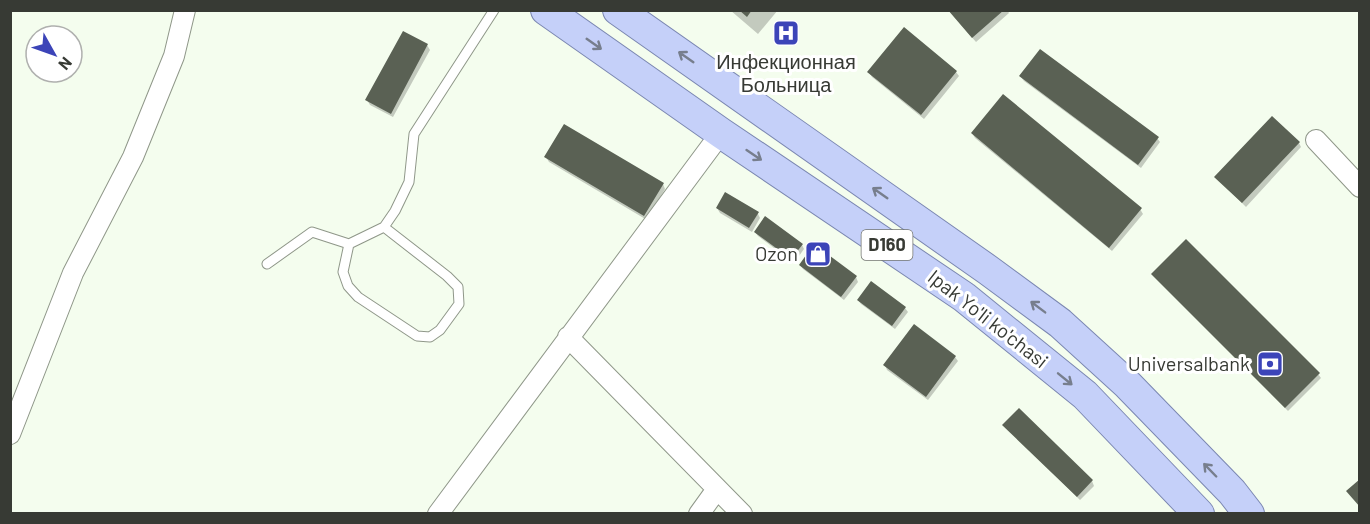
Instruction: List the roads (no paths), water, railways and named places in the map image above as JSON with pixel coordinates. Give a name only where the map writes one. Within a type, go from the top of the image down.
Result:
[{"type":"main road","name":"Ipak Yo'li ko'chasi","points":[[546,10],[721,133],[964,297],[1085,395],[1199,513]]},
{"type":"main road","name":"Ipak Yo'li ko'chasi","points":[[618,10],[979,263],[1060,323],[1128,385],[1232,492],[1249,513]]},
{"type":"street","points":[[10,434],[73,273],[133,157],[174,56],[185,10]]},
{"type":"street","points":[[438,513],[721,133]]},
{"type":"street","points":[[1316,140],[1359,187]]},
{"type":"street","points":[[568,337],[742,513]]},
{"type":"street","points":[[699,513],[717,489]]},
{"type":"lane","points":[[267,264],[312,232],[349,244],[384,227],[395,211],[409,182],[414,134],[495,10]]},
{"type":"lane","points":[[349,244],[343,272],[348,286],[358,297],[417,336],[430,337],[440,330],[459,304],[458,287],[384,227]]},
{"type":"place","name":"Инфекционная Больница","points":[[786,33]]},
{"type":"place","name":"Ozon","points":[[818,254]]},
{"type":"place","name":"Universalbank","points":[[1270,364]]}]
